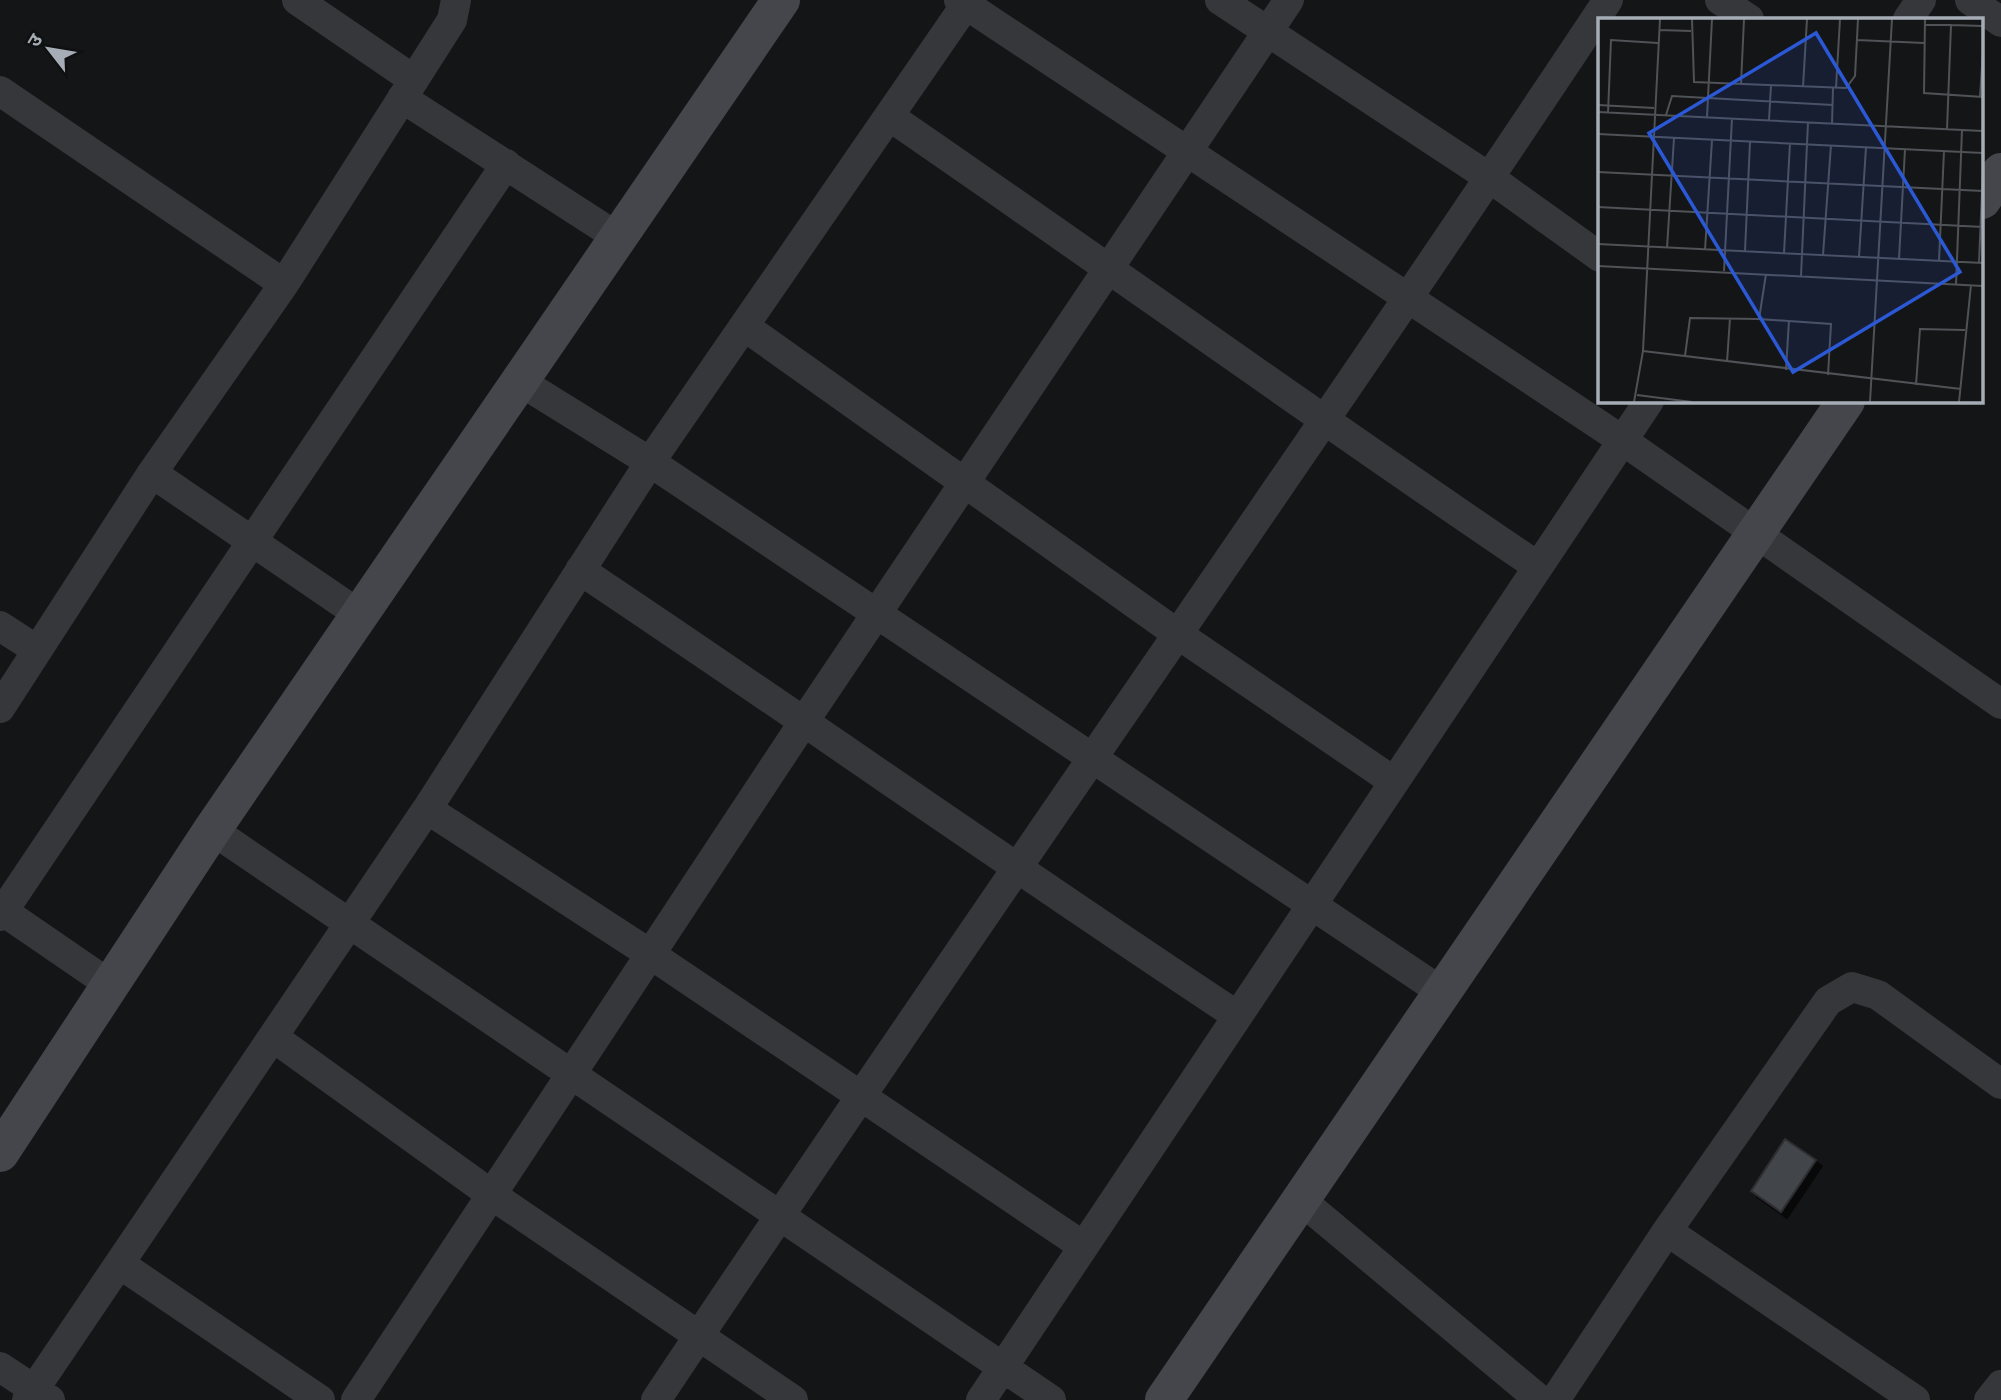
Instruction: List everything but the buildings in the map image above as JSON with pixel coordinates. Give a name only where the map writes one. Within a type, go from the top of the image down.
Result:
[{"type":"street","points":[[297,0],[506,164],[619,238]]},
{"type":"street","points":[[0,708],[152,474],[284,284],[452,20],[456,0]]},
{"type":"street","points":[[0,1153],[212,830],[781,0]]},
{"type":"street","points":[[1220,0],[1490,178],[1598,256]]},
{"type":"street","points":[[356,1400],[805,720],[967,483],[1185,151],[1289,0]]},
{"type":"street","points":[[656,1400],[859,1097],[1411,297],[1608,0]]},
{"type":"street","points":[[1720,0],[1747,18]]},
{"type":"street","points":[[1909,18],[1921,0]]},
{"type":"street","points":[[1970,0],[2001,22]]},
{"type":"street","points":[[0,1367],[37,1396],[120,1264],[427,809],[650,462],[965,2],[1185,151],[1411,297],[1622,440],[2001,704]]},
{"type":"street","points":[[0,91],[284,284]]},
{"type":"street","points":[[889,116],[1108,267],[1325,422],[1537,566]]},
{"type":"street","points":[[112,986],[1,912],[506,164]]},
{"type":"street","points":[[1983,199],[2001,172]]},
{"type":"street","points":[[744,326],[1179,635],[1393,780]]},
{"type":"street","points":[[521,382],[650,462],[1442,992]]},
{"type":"street","points":[[981,1400],[1309,905],[1648,402]]},
{"type":"street","points":[[1164,1400],[1845,402]]},
{"type":"street","points":[[152,474],[360,615]]},
{"type":"street","points":[[580,570],[805,720],[1016,870],[1236,1015]]},
{"type":"street","points":[[0,626],[37,650]]},
{"type":"street","points":[[427,809],[650,954],[1083,1247]]},
{"type":"street","points":[[212,830],[1051,1400]]},
{"type":"street","points":[[1555,1400],[1667,1231],[1828,1001],[1852,987],[1878,995],[2001,1084]]},
{"type":"street","points":[[273,1037],[492,1195],[793,1400]]},
{"type":"street","points":[[1302,1201],[1540,1400]]},
{"type":"street","points":[[1667,1231],[1915,1400]]},
{"type":"street","points":[[120,1264],[320,1400]]},
{"type":"street","points":[[1989,1400],[2001,1385]]}]
